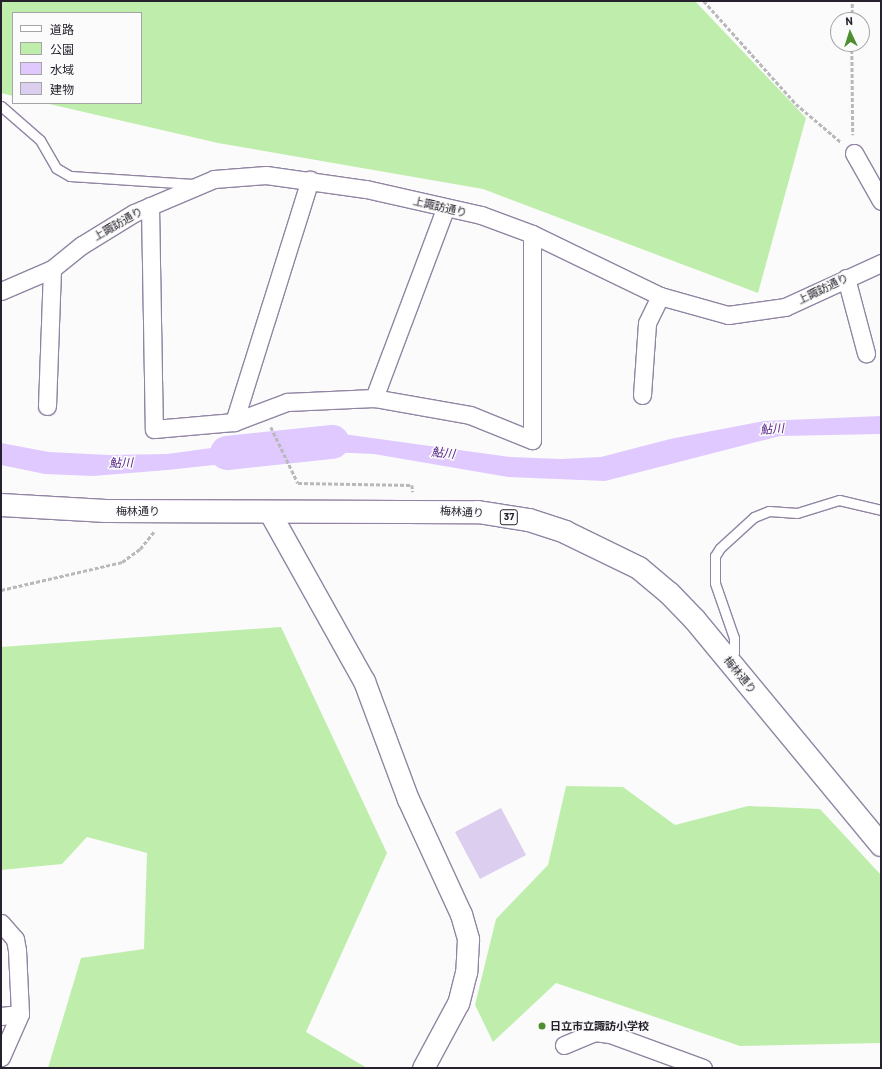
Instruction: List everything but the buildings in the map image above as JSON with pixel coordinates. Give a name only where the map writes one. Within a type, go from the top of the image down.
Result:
[{"type":"main road","name":"梅林通り","points":[[1,505],[106,511],[270,513],[478,512],[529,520],[605,549],[639,568],[695,620],[726,660],[881,845]]},
{"type":"street","points":[[854,154],[881,201]]},
{"type":"street","name":"上諏訪通り","points":[[1,291],[52,269],[88,241],[150,206],[214,179],[266,175],[366,188],[445,209],[481,215],[532,234],[660,296],[728,315],[754,313],[804,300],[846,278],[881,263]]},
{"type":"street","points":[[234,422],[310,180]]},
{"type":"street","points":[[150,206],[154,429],[234,422],[287,402],[374,398],[470,415],[532,440],[532,234]]},
{"type":"street","points":[[374,398],[445,209]]},
{"type":"street","points":[[47,406],[52,269]]},
{"type":"street","points":[[846,278],[866,353]]},
{"type":"street","points":[[642,395],[647,323],[660,296]]},
{"type":"street","points":[[270,513],[364,681],[408,799],[463,920],[468,939],[466,965],[458,1003],[423,1068]]},
{"type":"street","points":[[1,923],[15,939],[18,950],[20,1014],[1,1057]]},
{"type":"street","points":[[1,1016],[20,1014]]},
{"type":"street","points":[[564,1045],[594,1032],[610,1034],[703,1068]]},
{"type":"lane","points":[[1,106],[40,140],[56,168],[70,176],[200,185]]},
{"type":"lane","points":[[726,660],[734,652],[734,638],[715,583],[715,556],[720,548],[754,517],[769,511],[797,513],[840,500],[881,510]]},
{"type":"path","points":[[704,1],[796,104],[854,154]]},
{"type":"path","points":[[852,1],[852,12]]},
{"type":"path","points":[[852,52],[854,154]]},
{"type":"path","points":[[269,423],[298,483],[412,486],[413,494],[405,494]]},
{"type":"path","points":[[1,590],[122,562],[140,549],[157,528]]},
{"type":"green space","points":[[1,1],[695,1],[806,118],[758,293],[483,189],[218,143],[49,104],[142,104],[142,12],[12,12],[12,96],[1,93]]},
{"type":"green space","points":[[281,627],[387,853],[306,1032],[367,1068],[48,1068],[81,958],[144,949],[147,853],[87,837],[62,864],[1,870],[1,647]]},
{"type":"green space","points":[[566,786],[623,787],[675,825],[748,806],[820,809],[881,875],[881,1043],[740,1046],[556,983],[493,1042],[475,1005],[496,919],[548,865]]},
{"type":"water","points":[[881,416],[881,434],[780,436],[605,481],[508,477],[374,454],[329,452],[289,455],[280,437],[321,431],[510,457],[561,459],[601,457],[670,439],[764,421]]},
{"type":"water","points":[[270,440],[278,458],[167,470],[93,476],[45,474],[1,465],[1,443],[49,452],[109,455],[167,454]]},
{"type":"waterway","name":"鮎川","points":[[227,453],[332,442]]},
{"type":"place","name":"日立市立諏訪小学校","points":[[542,1026]]}]
